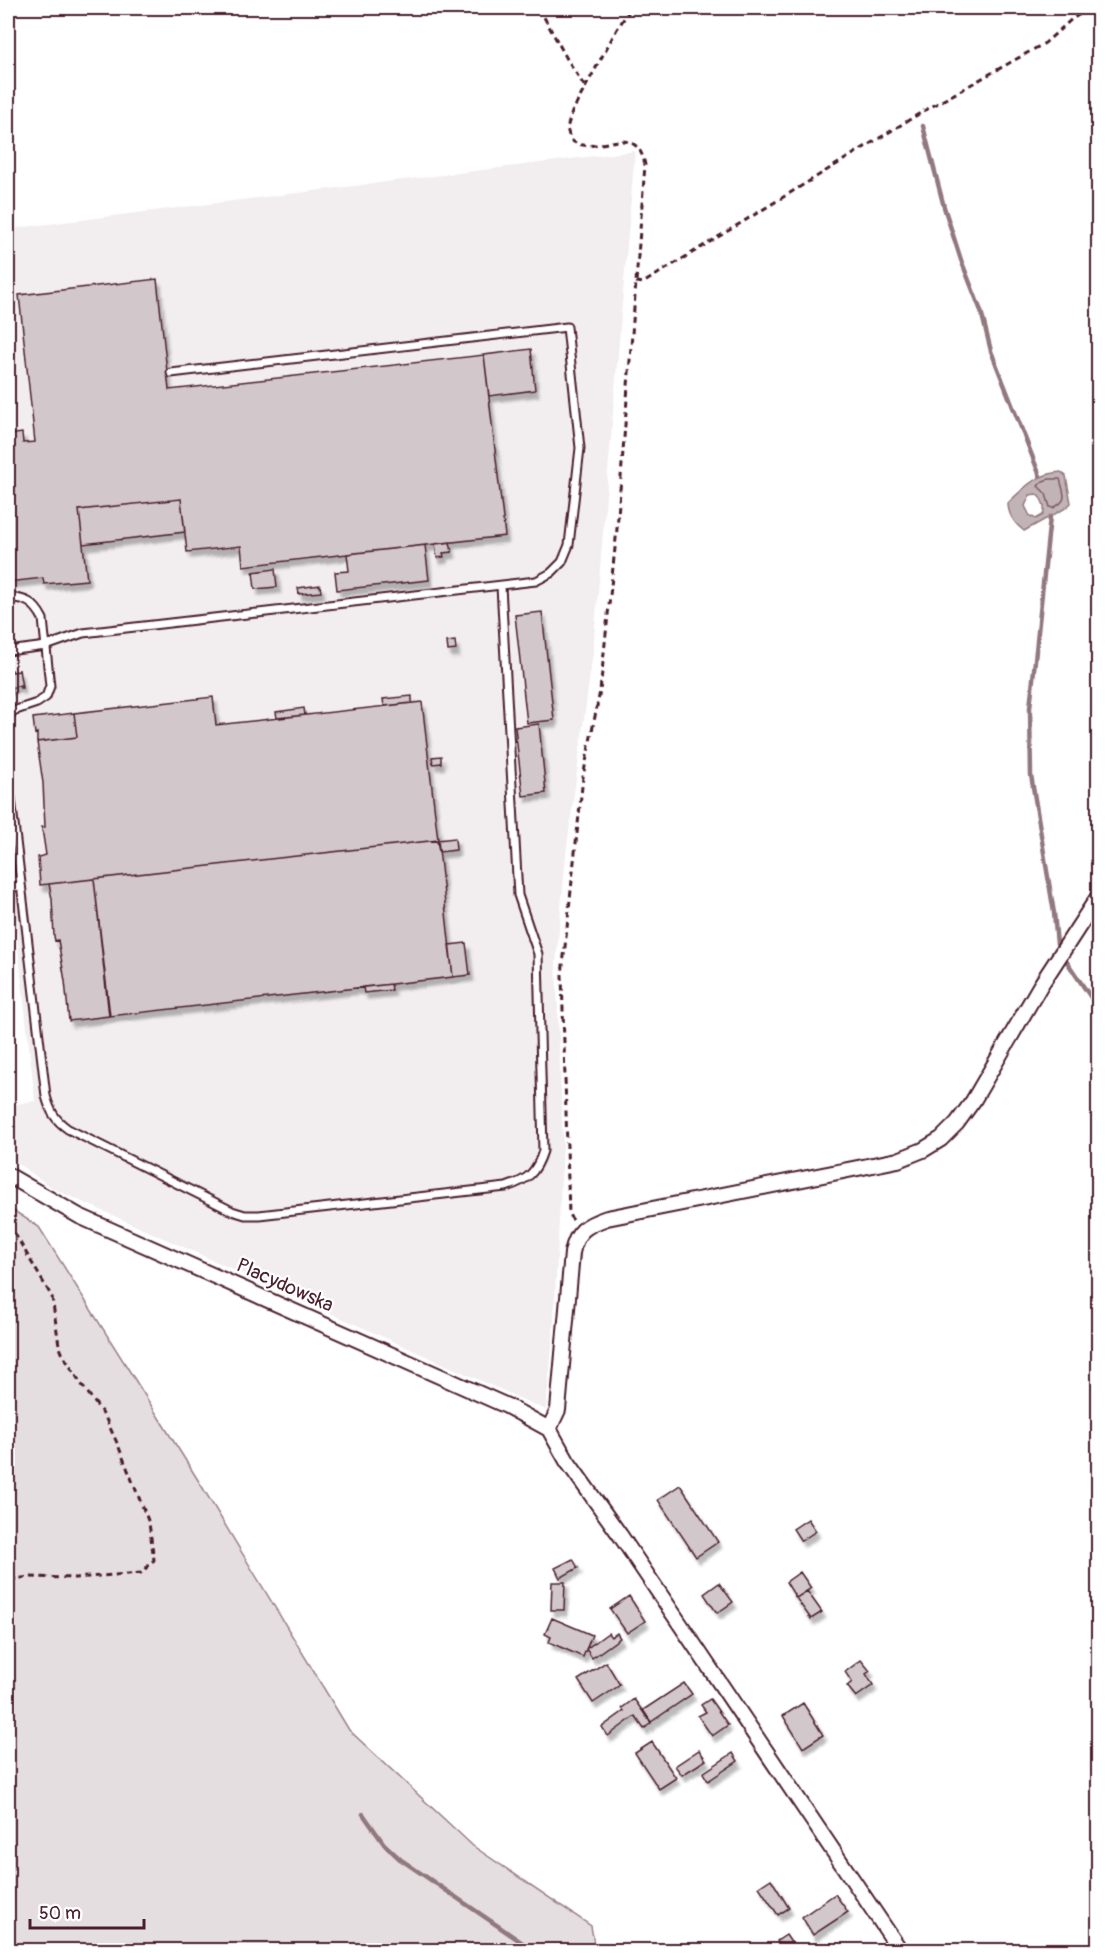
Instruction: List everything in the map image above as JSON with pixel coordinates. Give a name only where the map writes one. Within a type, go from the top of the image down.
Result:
[{"type":"street","points":[[900,1950],[620,1535],[567,1461],[549,1429],[558,1410],[574,1242],[580,1232],[607,1218],[898,1160],[923,1150],[941,1139],[957,1123],[972,1101],[1040,986],[1098,897]]},
{"type":"street","name":"Placydowska","points":[[8,1175],[79,1216],[507,1407],[549,1429]]},
{"type":"lane","points":[[8,651],[46,646],[83,633],[501,586],[537,580],[551,573],[562,561],[569,545],[580,448],[567,327],[171,373]]},
{"type":"lane","points":[[8,773],[46,1096],[49,1109],[57,1121],[232,1212],[245,1215],[506,1187],[519,1183],[539,1166],[543,1151],[538,954],[518,895],[501,586]]},
{"type":"lane","points":[[8,598],[18,597],[30,601],[38,609],[43,619],[50,686],[46,697],[37,703],[13,711],[8,719]]},
{"type":"lane","points":[[8,888],[20,886]]},
{"type":"path","points":[[539,8],[585,87]]},
{"type":"path","points":[[580,1232],[569,1215],[562,975],[583,777],[600,691],[617,529],[645,165],[638,146],[630,142],[582,146],[570,139],[568,122],[617,29],[631,8]]},
{"type":"path","points":[[636,282],[643,283],[922,112],[1045,43],[1072,19],[1090,8]]},
{"type":"path","points":[[8,1226],[15,1234],[52,1298],[59,1345],[63,1354],[105,1418],[118,1445],[149,1523],[154,1560],[141,1574],[75,1578],[29,1577],[8,1580]]},
{"type":"shaded area","points":[[635,151],[593,652],[566,855],[556,963],[563,1144],[553,1338],[546,1410],[54,1189],[8,1157],[8,1105],[35,1101],[8,857],[8,229]]},
{"type":"shaded area","points":[[8,1207],[39,1227],[198,1480],[349,1730],[473,1846],[591,1926],[595,1950],[8,1950]]},
{"type":"water","points":[[1061,472],[1066,476],[1071,503],[1024,531],[1009,511],[1008,503],[1032,482],[1052,473]],"holes":[[[1030,495],[1038,496],[1044,509],[1043,515],[1036,519],[1030,516],[1025,506]]]},
{"type":"building","points":[[157,279],[169,390],[484,355],[505,536],[243,566],[241,546],[187,552],[181,499],[79,510],[87,580],[44,584],[43,578],[8,582],[8,435],[22,433],[23,443],[35,442],[19,295]]},
{"type":"building","points":[[531,349],[535,390],[489,396],[484,355]]},
{"type":"building","points":[[181,499],[185,532],[83,544],[79,510]]},
{"type":"building","points":[[450,542],[452,552],[443,553],[444,557],[437,558],[435,544]]},
{"type":"building","points":[[425,545],[429,580],[337,590],[335,572],[349,571],[347,554]]},
{"type":"building","points":[[275,569],[277,587],[255,589],[253,572]]},
{"type":"building","points":[[320,585],[321,592],[299,594],[298,588]]},
{"type":"building","points":[[542,612],[554,720],[527,723],[515,615]]},
{"type":"building","points":[[455,641],[456,650],[448,651],[447,642]]},
{"type":"building","points":[[19,669],[22,688],[20,685],[8,689],[8,670],[12,672],[19,671]]},
{"type":"building","points":[[412,696],[412,703],[384,706],[383,699]]},
{"type":"building","points":[[213,697],[216,725],[422,702],[438,840],[40,885],[38,857],[46,855],[42,827],[45,827],[43,783],[37,742],[77,737],[74,713]]},
{"type":"building","points":[[304,708],[305,715],[277,718],[276,712]]},
{"type":"building","points":[[74,713],[77,737],[37,742],[33,718]]},
{"type":"building","points":[[539,724],[546,793],[523,796],[515,727]]},
{"type":"building","points":[[441,756],[441,763],[433,764],[432,757]]},
{"type":"building","points":[[455,838],[456,850],[439,852],[437,840]]},
{"type":"building","points":[[438,840],[453,977],[110,1016],[94,879]]},
{"type":"building","points":[[94,879],[109,1016],[69,1021],[58,940],[55,941],[54,936],[49,884]]},
{"type":"building","points":[[466,943],[470,975],[453,977],[449,945]]},
{"type":"building","points":[[391,984],[392,990],[364,993],[363,987]]},
{"type":"building","points":[[680,1485],[718,1542],[696,1557],[658,1500]]},
{"type":"building","points":[[808,1519],[816,1531],[801,1541],[793,1529]]},
{"type":"building","points":[[573,1559],[578,1568],[560,1578],[555,1568]]},
{"type":"building","points":[[800,1572],[811,1588],[796,1598],[786,1582]]},
{"type":"building","points":[[552,1582],[565,1582],[564,1610],[551,1610]]},
{"type":"building","points":[[719,1583],[733,1602],[717,1613],[704,1594]]},
{"type":"building","points":[[807,1591],[822,1612],[811,1619],[796,1598]]},
{"type":"building","points":[[629,1596],[645,1621],[627,1633],[610,1609]]},
{"type":"building","points":[[552,1618],[592,1635],[583,1657],[549,1642],[551,1637],[545,1634]]},
{"type":"building","points":[[608,1633],[611,1637],[617,1633],[620,1638],[592,1658],[586,1649]]},
{"type":"building","points":[[861,1660],[870,1671],[866,1674],[873,1685],[856,1697],[847,1686],[852,1682],[845,1672]]},
{"type":"building","points":[[606,1662],[620,1685],[593,1703],[578,1680]]},
{"type":"building","points":[[684,1683],[692,1694],[651,1722],[643,1710]]},
{"type":"building","points":[[634,1699],[651,1723],[644,1729],[635,1716],[608,1736],[602,1727],[624,1711],[622,1708]]},
{"type":"building","points":[[710,1699],[728,1725],[712,1736],[698,1716],[706,1712],[701,1705]]},
{"type":"building","points":[[803,1703],[823,1735],[803,1748],[783,1716]]},
{"type":"building","points":[[652,1742],[676,1778],[659,1789],[635,1753]]},
{"type":"building","points":[[699,1750],[706,1760],[682,1775],[675,1766]]},
{"type":"building","points":[[733,1753],[738,1761],[708,1781],[703,1773]]},
{"type":"building","points":[[771,1879],[789,1908],[778,1915],[759,1887]]},
{"type":"building","points":[[835,1894],[848,1912],[813,1935],[802,1917]]},
{"type":"building","points":[[786,1935],[796,1950],[783,1950],[777,1941]]},
{"type":"waterway","points":[[923,126],[944,207],[981,311],[991,351],[1040,476]]},
{"type":"waterway","points":[[1050,517],[1030,708],[1031,775],[1057,944]]},
{"type":"waterway","points":[[1067,962],[1098,1008]]},
{"type":"waterway","points":[[363,1814],[384,1844],[400,1859],[533,1950]]}]
